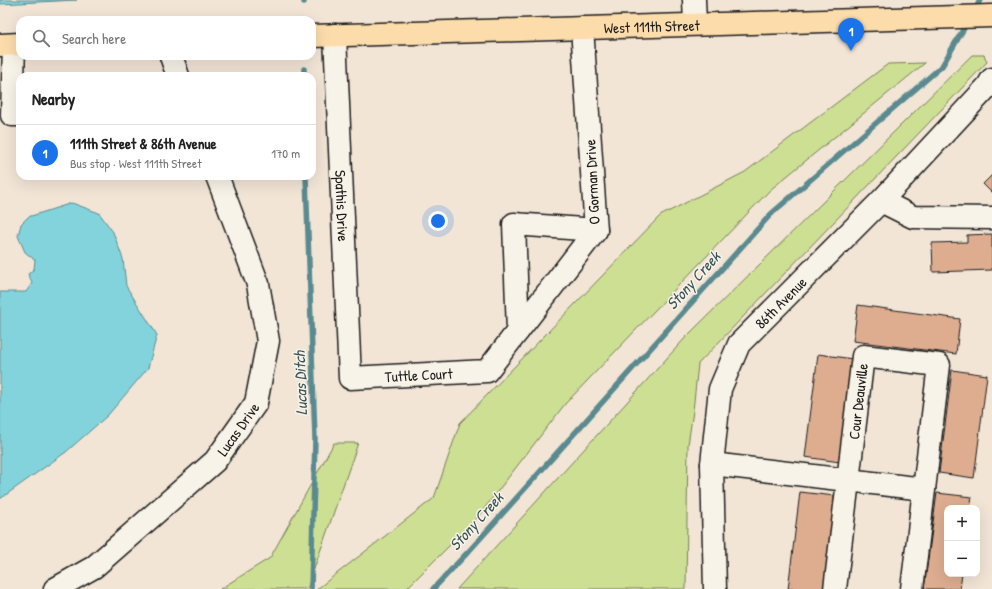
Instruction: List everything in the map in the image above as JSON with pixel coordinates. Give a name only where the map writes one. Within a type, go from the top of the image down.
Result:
[{"type":"main road","name":"West 111th Street","points":[[316,36],[950,16],[992,16]]},
{"type":"street","points":[[694,0],[695,24]]},
{"type":"street","name":"O Gorman Drive","points":[[487,371],[596,230],[582,28]]},
{"type":"street","name":"Spathis Drive","points":[[335,35],[350,378]]},
{"type":"street","points":[[11,45],[12,115],[16,115]]},
{"type":"street","points":[[172,60],[177,72]]},
{"type":"street","name":"86th Avenue","points":[[715,589],[712,464],[720,389],[738,344],[881,201],[988,86],[992,79]]},
{"type":"street","name":"Lucas Drive","points":[[55,589],[94,567],[215,461],[256,403],[268,341],[258,284],[219,180]]},
{"type":"street","points":[[881,201],[913,217],[992,218]]},
{"type":"street","points":[[518,331],[514,224],[596,230]]},
{"type":"street","name":"Cour Deauville","points":[[835,589],[863,356],[939,365],[912,589]]},
{"type":"street","name":"Tuttle Court","points":[[350,378],[487,371]]},
{"type":"street","points":[[712,464],[924,489]]},
{"type":"green space","points":[[972,55],[984,55],[987,62],[698,364],[688,445],[686,589],[457,589],[687,336]]},
{"type":"green space","points":[[925,63],[770,190],[565,404],[477,518],[406,589],[317,589],[434,498],[460,423],[660,216],[745,172],[888,64]]},
{"type":"green space","points":[[334,443],[358,443],[307,589],[220,589],[270,558]]},
{"type":"water","points":[[0,0],[77,0],[0,4]]},
{"type":"water","points":[[72,203],[99,213],[113,232],[123,259],[126,286],[157,335],[148,368],[108,415],[66,452],[0,499],[0,292],[26,292],[32,283],[28,274],[34,269],[35,260],[25,252],[18,236],[21,224],[28,217]]},
{"type":"building","points":[[992,175],[992,193],[983,184]]},
{"type":"building","points":[[992,234],[992,270],[933,272],[932,243],[967,242],[967,235]]},
{"type":"building","points":[[858,305],[960,319],[956,354],[853,341]]},
{"type":"building","points":[[818,354],[853,359],[840,462],[805,457]]},
{"type":"building","points":[[952,370],[987,375],[974,478],[939,473]]},
{"type":"building","points":[[800,492],[835,496],[824,589],[788,589]]},
{"type":"building","points":[[937,493],[972,497],[971,505],[944,505],[944,577],[962,577],[960,589],[924,589]]},
{"type":"waterway","name":"Stony Creek","points":[[974,12],[980,0]]},
{"type":"waterway","name":"Stony Creek","points":[[433,589],[469,551],[771,214],[942,66],[967,23]]},
{"type":"waterway","name":"Lucas Ditch","points":[[306,180],[315,439],[311,589]]},
{"type":"place","name":"111th Street & 86th Avenue","points":[[851,51]]}]
